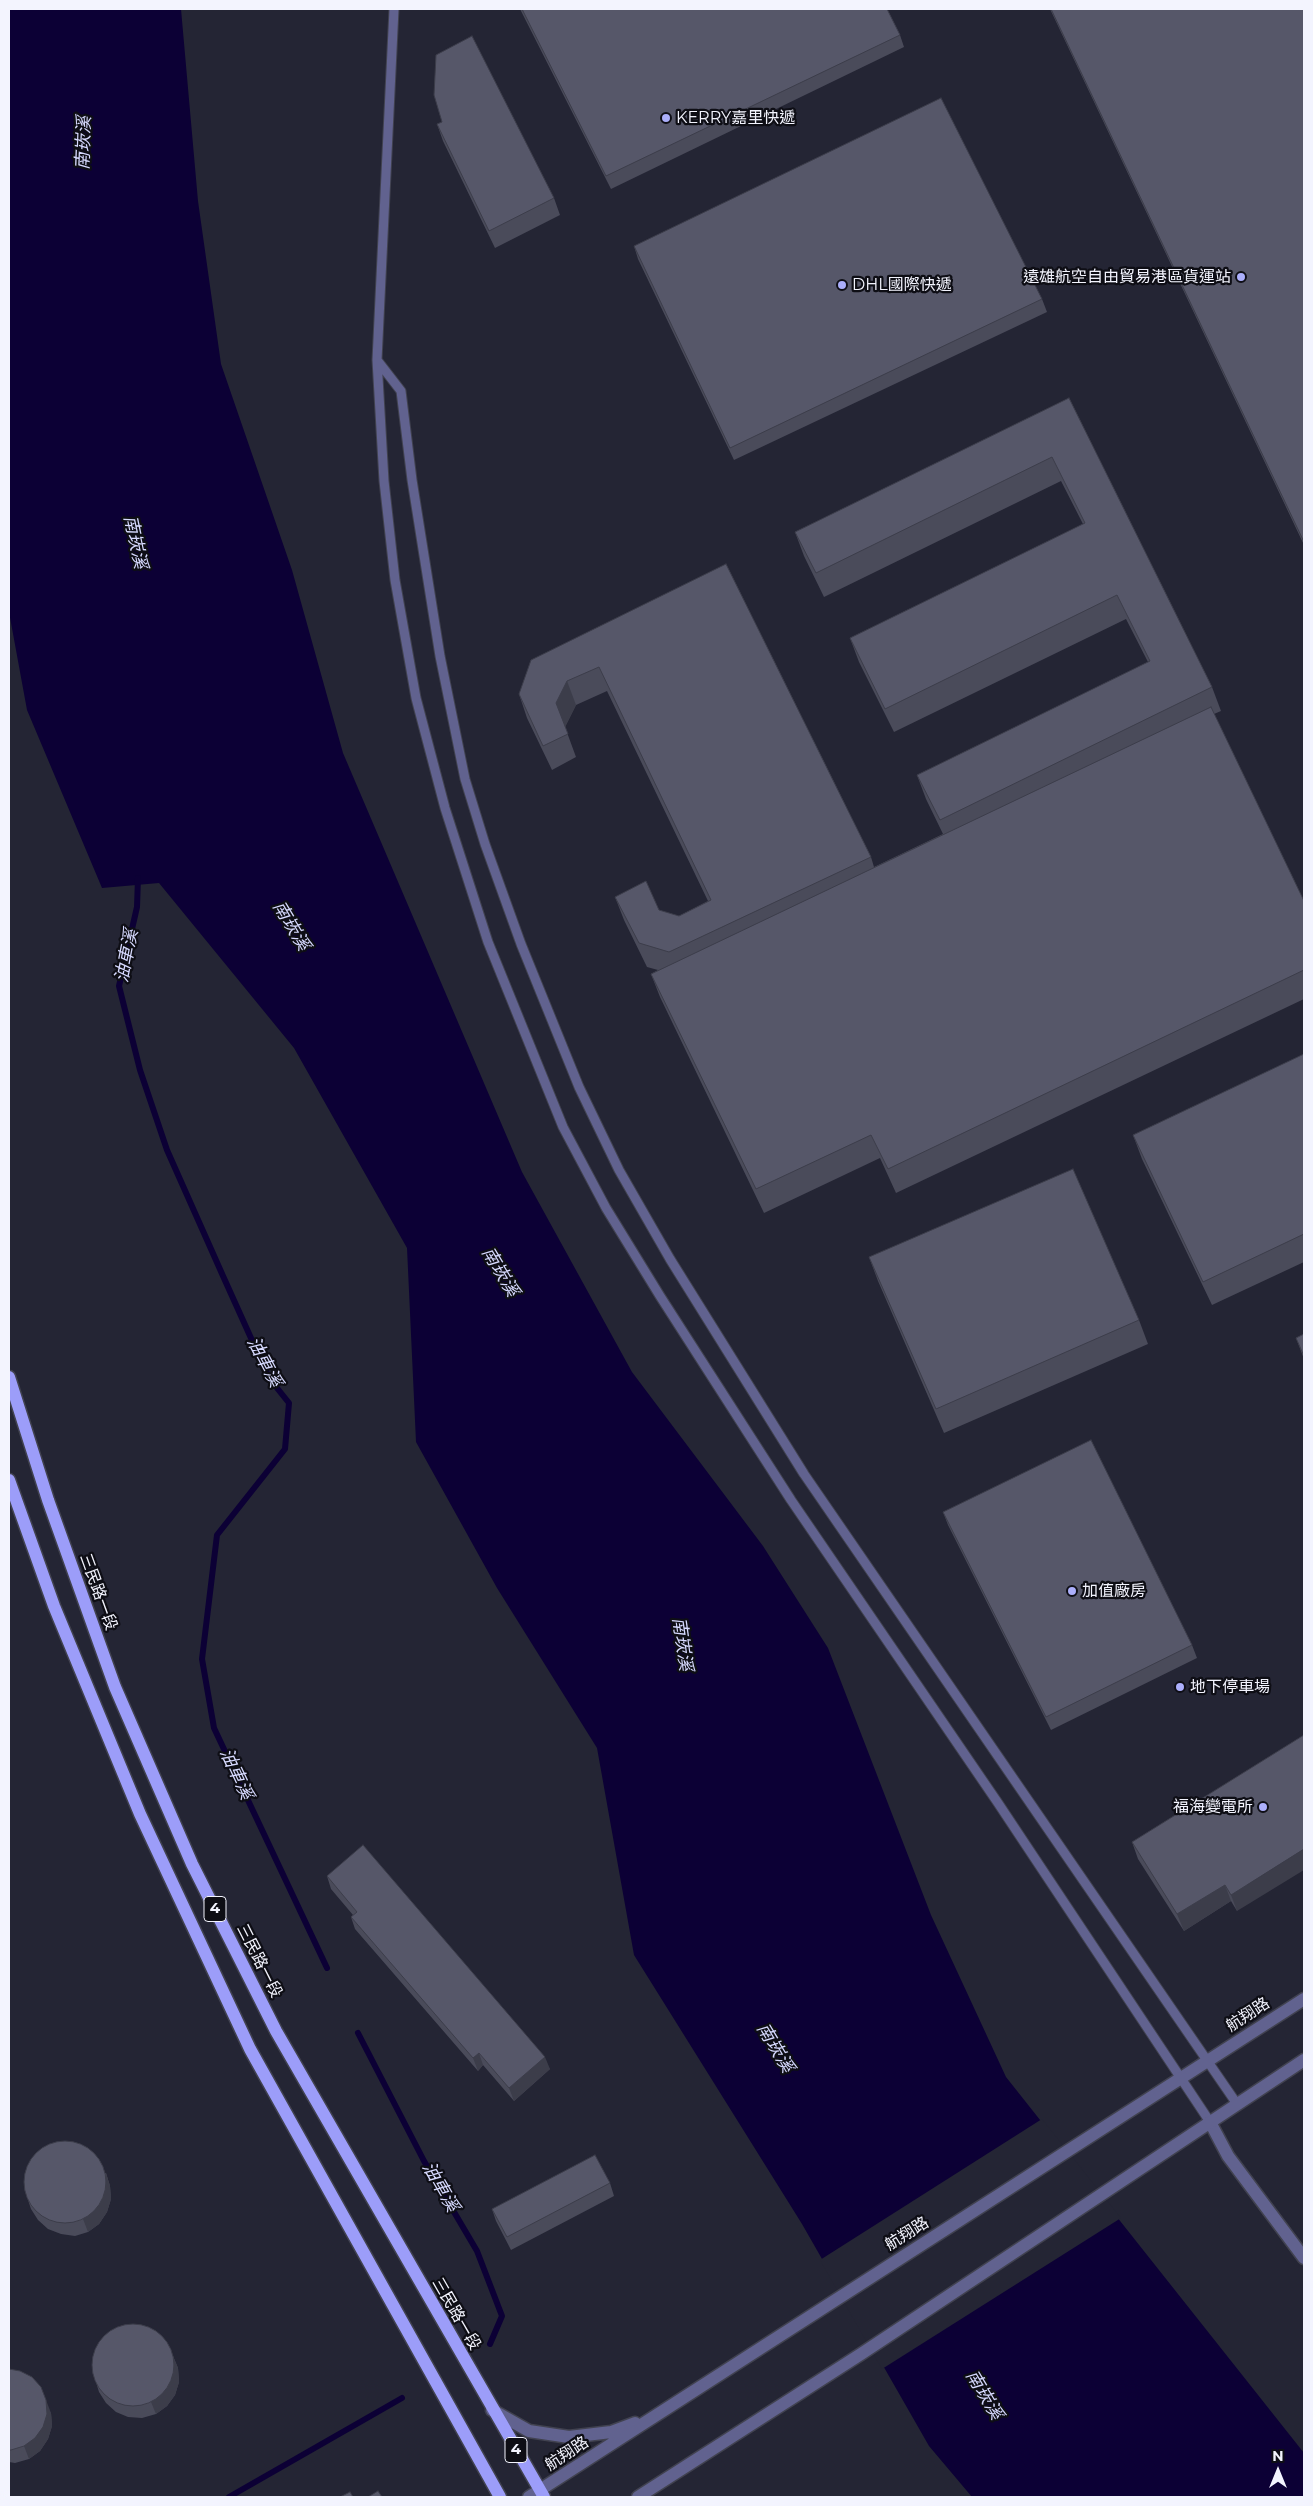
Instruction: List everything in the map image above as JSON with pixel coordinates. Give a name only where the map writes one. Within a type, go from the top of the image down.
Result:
[{"type":"main road","name":"三民路一段","points":[[9,1377],[48,1500],[115,1687],[192,1864],[276,2031],[492,2410],[538,2495]]},
{"type":"main road","name":"4","points":[[9,1480],[54,1606],[140,1814],[250,2049],[500,2497]]},
{"type":"street","name":"航翔路","points":[[538,2495],[654,2416],[830,2302],[1182,2079],[1304,1999]]},
{"type":"street","points":[[638,2497],[861,2354],[1304,2060]]},
{"type":"street","points":[[1210,2122],[1228,2156],[1304,2258]]},
{"type":"street","points":[[492,2410],[529,2431],[569,2437],[610,2432],[654,2416]]},
{"type":"lane","points":[[394,9],[378,360],[386,501],[395,580],[416,698],[445,808],[488,942],[564,1127],[606,1208],[791,1500],[998,1803],[1210,2122]]},
{"type":"lane","points":[[378,360],[401,391],[412,480],[438,646],[466,779],[485,844],[520,944],[579,1088],[618,1170],[670,1259],[804,1474],[1206,2062],[1237,2104]]},
{"type":"water","name":"南崁溪","points":[[9,9],[181,9],[198,201],[221,364],[292,570],[343,753],[522,1172],[632,1372],[763,1546],[828,1648],[931,1915],[1006,2077],[1304,2453],[1304,2497],[972,2497],[929,2446],[802,2224],[634,1955],[597,1748],[497,1588],[416,1442],[407,1248],[294,1048],[159,883],[102,888],[27,710],[9,612]]},
{"type":"pier","points":[[1042,2119],[1121,2218],[882,2369],[820,2260]]},
{"type":"building","name":"KERRY嘉里快遞","points":[[522,9],[887,9],[900,35],[606,176]]},
{"type":"building","name":"遠雄航空自由貿易港區貨運站","points":[[1051,9],[1304,9],[1304,542]]},
{"type":"building","points":[[472,36],[554,198],[489,231],[437,124],[442,122],[434,95],[436,55]]},
{"type":"building","name":"DHL國際快遞","points":[[941,98],[1042,299],[730,448],[634,246]]},
{"type":"building","points":[[1069,398],[1212,687],[940,820],[917,775],[1150,661],[1117,595],[885,709],[850,638],[1085,523],[1052,457],[816,573],[795,532]]},
{"type":"building","points":[[726,564],[871,857],[669,952],[639,943],[615,897],[646,881],[659,910],[679,916],[711,900],[599,667],[567,681],[556,703],[568,734],[543,746],[519,694],[531,660]]},
{"type":"building","points":[[1211,707],[1304,901],[1304,970],[888,1169],[871,1135],[756,1189],[651,974]]},
{"type":"building","points":[[1304,1054],[1304,1234],[1203,1282],[1133,1135]]},
{"type":"building","points":[[1073,1169],[1139,1320],[936,1409],[869,1257]]},
{"type":"building","points":[[1304,1334],[1304,1356],[1296,1338]]},
{"type":"building","name":"加值廠房","points":[[1091,1440],[1192,1645],[1046,1717],[943,1512]]},
{"type":"building","name":"福海變電所","points":[[1304,1735],[1304,1849],[1231,1895],[1225,1885],[1177,1914],[1132,1842]]},
{"type":"building","points":[[363,1845],[545,2057],[509,2088],[479,2053],[473,2058],[351,1917],[357,1912],[327,1876]]},
{"type":"building","points":[[65,2141],[81,2144],[94,2153],[103,2166],[106,2182],[103,2198],[94,2211],[81,2220],[65,2223],[49,2220],[36,2211],[27,2198],[24,2182],[27,2166],[36,2153],[49,2144]]},
{"type":"building","points":[[595,2155],[610,2183],[507,2237],[492,2209]]},
{"type":"building","points":[[133,2324],[149,2327],[162,2336],[171,2349],[174,2365],[171,2381],[162,2394],[149,2403],[133,2406],[117,2403],[104,2394],[95,2381],[92,2365],[95,2349],[104,2336],[117,2327]]},
{"type":"building","points":[[9,2369],[20,2371],[32,2377],[41,2387],[46,2400],[47,2414],[43,2427],[35,2438],[24,2446],[11,2450],[9,2450]]},
{"type":"building","points":[[378,2491],[382,2497],[368,2497]]},
{"type":"building","points":[[350,2492],[353,2497],[340,2497]]},
{"type":"waterway","name":"油車溪","points":[[138,878],[137,907],[119,986],[140,1070],[167,1150],[223,1276],[269,1378],[289,1403],[285,1449],[217,1535],[202,1659],[214,1728],[327,1968]]},
{"type":"waterway","name":"油車溪","points":[[358,2033],[424,2161],[477,2251],[502,2316],[490,2344]]},
{"type":"waterway","name":"油車溪","points":[[229,2497],[402,2398]]},
{"type":"place","name":"KERRY嘉里快遞","points":[[666,118]]},
{"type":"place","name":"遠雄航空自由貿易港區貨運站","points":[[1241,277]]},
{"type":"place","name":"DHL國際快遞","points":[[842,285]]},
{"type":"place","name":"加值廠房","points":[[1072,1591]]},
{"type":"place","name":"地下停車場","points":[[1180,1687]]},
{"type":"place","name":"福海變電所","points":[[1263,1807]]}]
